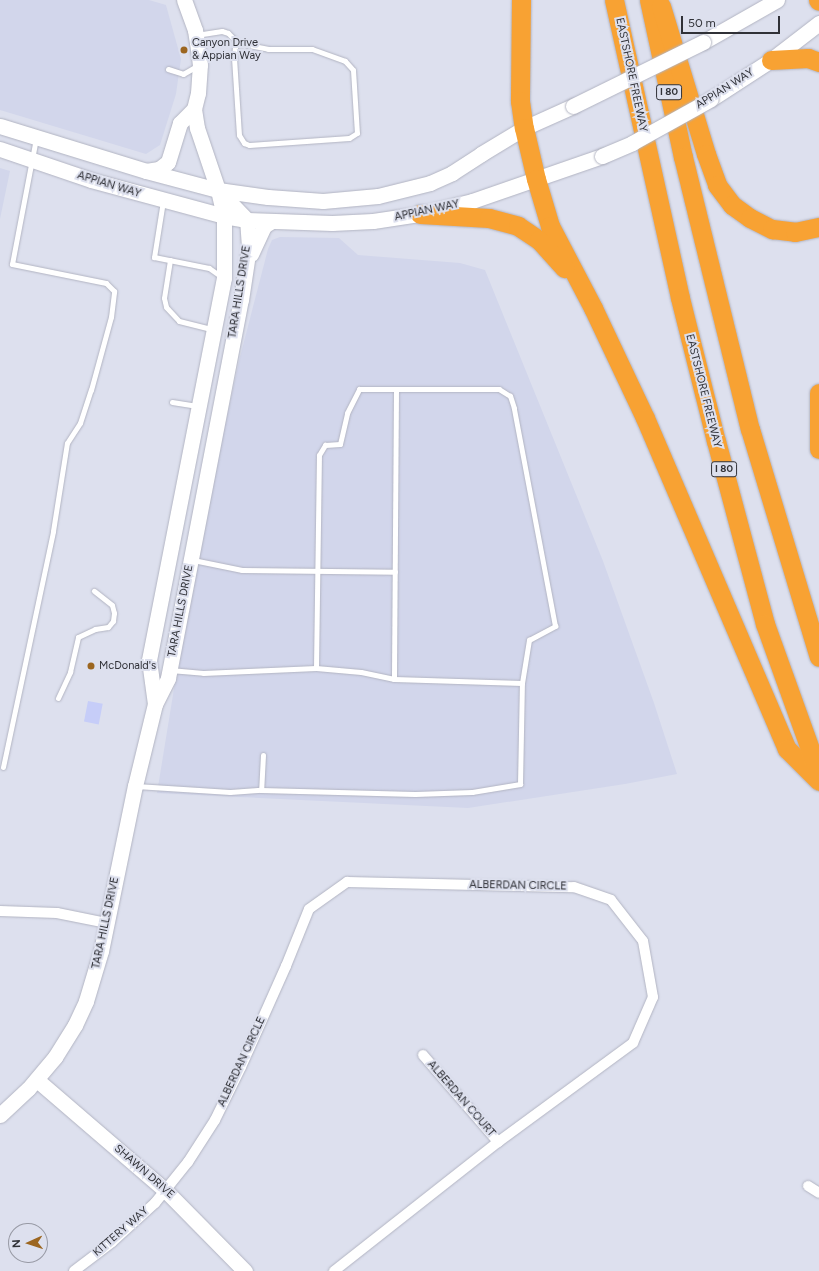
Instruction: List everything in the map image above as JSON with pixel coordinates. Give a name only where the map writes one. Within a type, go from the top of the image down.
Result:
[{"type":"highway","points":[[521,0],[520,101],[524,128],[536,179],[550,226],[593,308],[645,418],[787,749],[819,781]]},
{"type":"highway","name":"EASTSHORE FREEWAY","points":[[614,0],[680,298],[718,448],[765,624],[819,774]]},
{"type":"highway","name":"I 80","points":[[649,0],[683,156],[750,429],[819,657]]},
{"type":"highway","points":[[659,0],[706,154],[717,185],[732,205],[750,218],[772,229],[795,232],[819,227]]},
{"type":"highway","points":[[771,60],[808,58],[819,62]]},
{"type":"highway","points":[[420,214],[489,218],[518,226],[539,240],[569,274],[593,308]]},
{"type":"highway","points":[[819,393],[819,449]]},
{"type":"street","points":[[146,171],[159,169],[168,162],[180,123],[194,109],[198,93],[200,65],[195,35],[184,0]]},
{"type":"street","points":[[0,126],[146,171],[218,190],[268,197],[323,201],[378,196],[430,183],[452,173],[524,128],[573,106],[703,42],[777,0]]},
{"type":"street","name":"APPIAN WAY","points":[[0,149],[90,180],[224,216],[247,220],[332,223],[373,221],[420,214],[472,201],[602,156],[632,143],[711,99],[771,60],[819,23]]},
{"type":"street","name":"TARA HILLS DRIVE","points":[[155,704],[149,660],[224,278],[224,216],[218,190],[196,128],[194,109]]},
{"type":"street","points":[[218,190],[247,220]]},
{"type":"street","name":"TARA HILLS DRIVE","points":[[0,1115],[37,1080],[66,1041],[83,1007],[94,978],[135,786],[155,704],[168,678],[240,307],[249,247],[247,220]]},
{"type":"street","points":[[245,268],[256,240],[264,226],[272,221]]},
{"type":"street","name":"ALBERDAN CIRCLE","points":[[165,1190],[188,1162],[215,1120],[280,980],[309,909],[347,882],[574,887],[611,900],[643,941],[653,997],[632,1043],[498,1142],[334,1271]]},
{"type":"street","points":[[0,911],[57,913],[106,923]]},
{"type":"street","name":"ALBERDAN COURT","points":[[424,1055],[498,1142]]},
{"type":"street","name":"SHAWN DRIVE","points":[[37,1080],[165,1190],[245,1271]]},
{"type":"street","points":[[808,1186],[819,1193]]},
{"type":"street","name":"KITTERY WAY","points":[[74,1271],[112,1242],[155,1203],[165,1190]]},
{"type":"lane","points":[[195,35],[222,31],[228,32],[238,43],[268,49],[312,49],[350,64],[353,70],[357,133],[349,138],[249,145],[244,143],[239,135],[235,66],[235,47],[238,43]]},
{"type":"lane","points":[[168,69],[183,74],[200,65]]},
{"type":"lane","points":[[3,767],[52,531],[67,443],[80,423],[91,390],[111,317],[114,291],[106,283],[12,264],[36,137]]},
{"type":"lane","points":[[164,200],[154,257],[209,268],[224,278]]},
{"type":"lane","points":[[170,260],[164,298],[166,307],[179,321],[215,330]]},
{"type":"lane","points":[[135,786],[230,792],[261,790],[415,794],[472,792],[520,784],[522,684],[529,640],[554,626],[514,408],[510,396],[499,389],[359,389],[348,413],[340,444],[325,445],[319,455],[316,668]]},
{"type":"lane","points":[[394,679],[396,389]]},
{"type":"lane","points":[[172,402],[199,407]]},
{"type":"lane","points":[[191,560],[242,570],[395,572]]},
{"type":"lane","points":[[58,698],[70,672],[78,637],[95,630],[108,627],[113,621],[114,613],[112,605],[94,591]]},
{"type":"lane","points":[[169,670],[203,673],[316,668],[361,672],[394,679],[522,684]]},
{"type":"lane","points":[[261,790],[263,754]]},
{"type":"shaded area","points":[[0,0],[149,0],[166,5],[181,59],[176,94],[160,145],[146,154],[0,110]]},
{"type":"shaded area","points":[[0,168],[10,171],[0,219]]},
{"type":"shaded area","points":[[280,237],[339,238],[358,255],[460,263],[485,270],[603,561],[654,703],[677,774],[625,784],[468,808],[157,793],[194,566],[240,357],[268,249],[272,240]]},
{"type":"shaded area","points":[[88,701],[103,704],[99,724],[84,722]]},
{"type":"place","name":"Canyon Drive & Appian Way","points":[[184,50]]},
{"type":"place","name":"McDonald's","points":[[91,666]]}]
